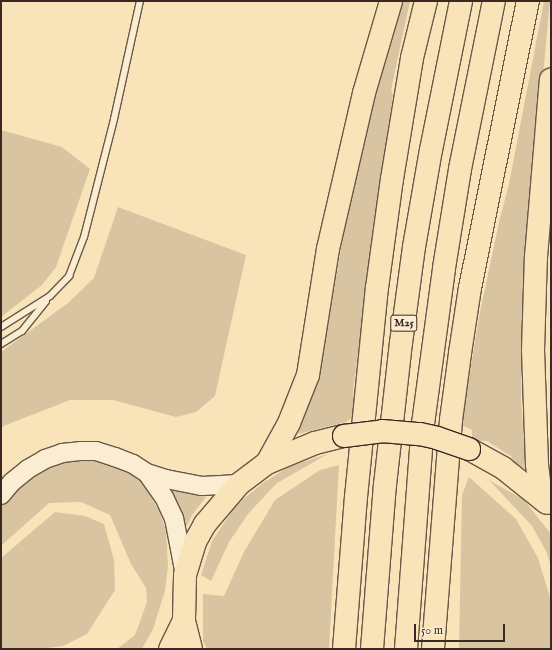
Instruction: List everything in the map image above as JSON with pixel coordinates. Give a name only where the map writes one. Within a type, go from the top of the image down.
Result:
[{"type":"highway","points":[[268,463],[288,423],[308,374],[328,249],[364,93],[391,1]]},
{"type":"highway","name":"M25","points":[[344,649],[356,497],[377,288],[392,179],[412,58],[426,1]]},
{"type":"highway","name":"M25","points":[[372,649],[385,485],[401,343],[414,248],[431,150],[461,1]]},
{"type":"highway","name":"M25","points":[[406,649],[423,424],[444,268],[460,169],[494,1]]},
{"type":"highway","points":[[433,649],[451,420],[460,353],[470,288],[528,1]]},
{"type":"highway","points":[[546,503],[537,464],[532,350],[536,256],[551,80]]},
{"type":"highway","points":[[191,649],[184,620],[185,575],[195,542],[205,524],[239,484],[268,463],[315,443],[344,436],[382,431],[420,434],[437,438],[469,449],[503,468],[546,503]]},
{"type":"highway","points":[[170,649],[184,620]]},
{"type":"street","points":[[1,495],[12,482],[28,469],[45,459],[62,453],[80,451],[96,451],[132,464],[147,473],[202,486],[239,484]]},
{"type":"street","points":[[147,473],[164,498],[174,518],[185,575]]},
{"type":"lane","points":[[1,344],[22,330],[50,296],[69,276],[84,237],[114,119],[140,1]]},
{"type":"lane","points":[[1,327],[50,296]]},
{"type":"shaded area","points":[[403,1],[410,1],[391,90],[393,94],[353,390],[356,415],[346,422],[298,434],[320,369],[346,220],[368,119]]},
{"type":"shaded area","points":[[544,1],[550,1],[523,287],[521,399],[526,469],[514,462],[511,456],[487,441],[472,440],[472,430],[461,425],[480,312],[500,218],[509,184]]},
{"type":"shaded area","points":[[1,130],[62,147],[90,169],[56,267],[42,285],[1,317]]},
{"type":"shaded area","points":[[118,207],[246,255],[215,396],[196,412],[176,417],[113,400],[70,400],[1,427],[1,352],[68,303],[94,278]]},
{"type":"shaded area","points":[[328,454],[277,483],[248,514],[229,542],[211,581],[201,575],[212,541],[237,504],[263,483],[290,466]]},
{"type":"shaded area","points":[[67,459],[102,460],[122,468],[137,477],[159,511],[166,530],[168,567],[165,591],[153,629],[142,649],[117,649],[135,635],[147,602],[146,588],[131,564],[110,515],[81,502],[49,503],[1,546],[1,507],[6,500],[32,474]]},
{"type":"shaded area","points":[[339,465],[329,649],[207,649],[203,641],[203,594],[224,596],[244,552],[275,500],[320,470]]},
{"type":"shaded area","points":[[469,477],[516,519],[538,558],[551,600],[551,649],[459,649],[462,495]]},
{"type":"shaded area","points":[[489,480],[524,500],[551,534],[551,566],[546,551],[532,526]]},
{"type":"shaded area","points":[[163,484],[173,489],[192,494],[204,495],[206,497],[192,515],[187,526],[183,524]]},
{"type":"shaded area","points":[[55,512],[85,516],[104,524],[114,560],[115,590],[87,634],[63,646],[40,649],[1,648],[1,558]]}]
